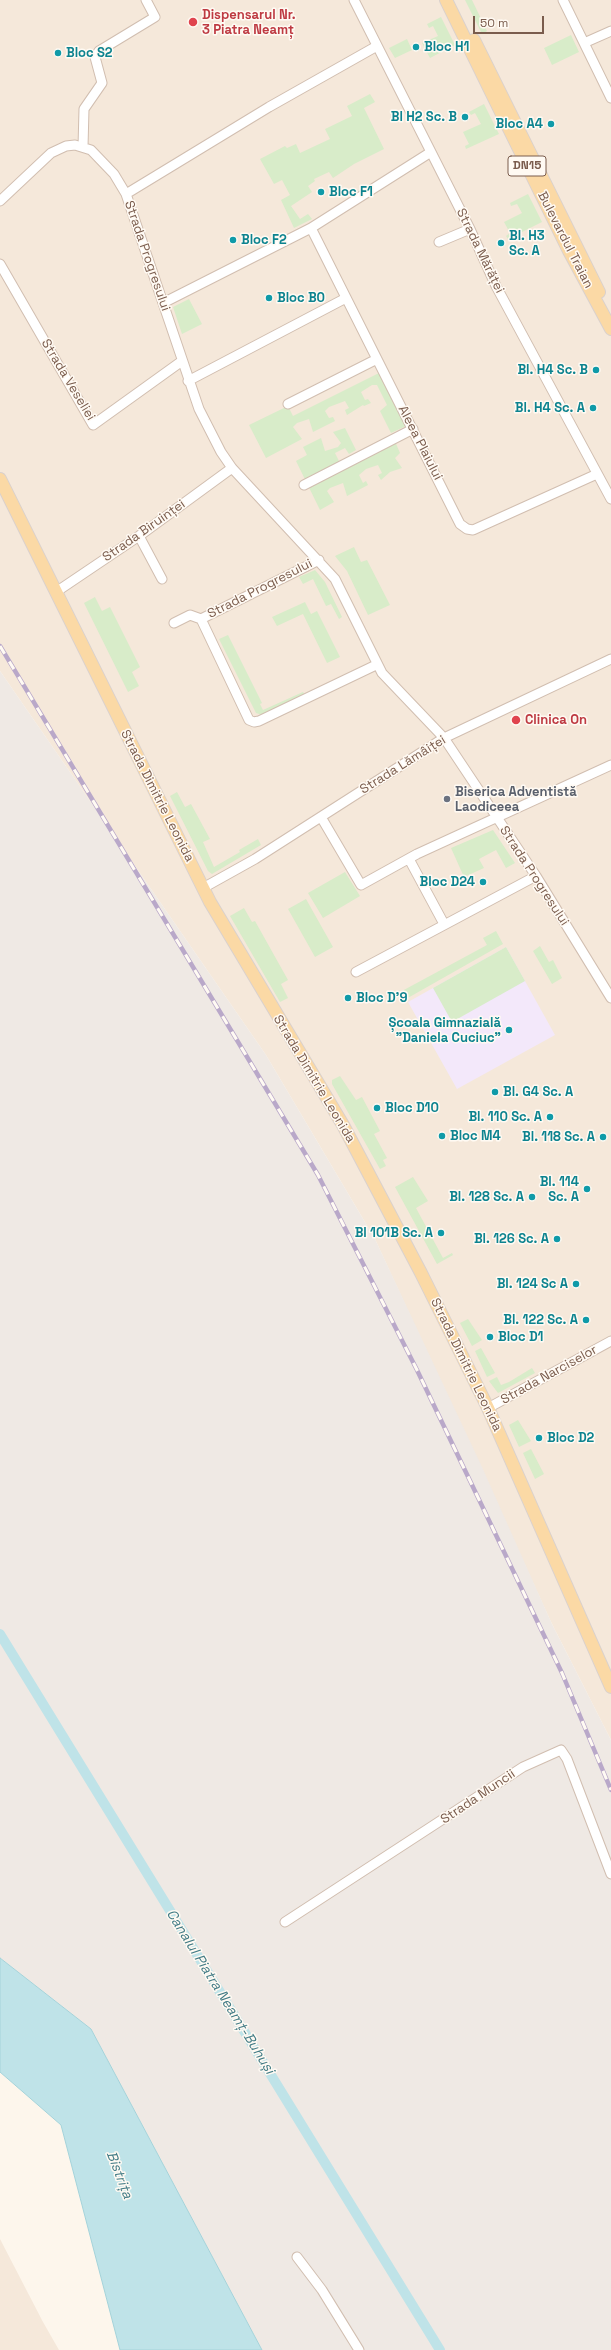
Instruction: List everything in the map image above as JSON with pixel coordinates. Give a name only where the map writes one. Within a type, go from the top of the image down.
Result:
[{"type":"main road","name":"Bulevardul Traian","points":[[446,0],[569,251],[611,329]]},
{"type":"main road","name":"Bulevardul Traian","points":[[453,0],[611,314]]},
{"type":"main road","name":"Strada Dimitrie Leonida","points":[[0,479],[203,888],[238,951],[354,1145],[488,1408],[611,1687]]},
{"type":"street","points":[[83,147],[84,109],[102,83],[95,57],[99,51],[155,17],[146,0]]},
{"type":"street","name":"Strada Mărăței","points":[[354,0],[470,229],[496,286],[611,499]]},
{"type":"street","points":[[563,0],[611,98]]},
{"type":"street","points":[[584,43],[611,31]]},
{"type":"street","name":"Strada Progresului","points":[[377,46],[269,107],[126,194],[188,381],[199,409],[232,468],[335,579],[376,665],[388,681],[444,738],[496,819],[536,876],[611,998]]},
{"type":"street","points":[[0,202],[51,153],[66,146],[83,147],[90,150],[108,166],[126,194]]},
{"type":"street","points":[[163,304],[311,228],[431,152]]},
{"type":"street","name":"Aleea Plaiului","points":[[311,228],[460,524],[467,529],[473,530],[597,474]]},
{"type":"street","points":[[439,242],[470,229]]},
{"type":"street","name":"Strada Veseliei","points":[[0,264],[93,425],[182,360]]},
{"type":"street","points":[[188,381],[346,298]]},
{"type":"street","points":[[288,404],[377,359]]},
{"type":"street","points":[[304,484],[413,429]]},
{"type":"street","name":"Strada Biruinței","points":[[56,592],[139,536],[232,468]]},
{"type":"street","points":[[139,536],[162,579]]},
{"type":"street","name":"Strada Progresului","points":[[201,619],[319,560]]},
{"type":"street","name":"Strada Progresului","points":[[174,623],[190,615],[201,619],[250,720],[254,722],[259,721],[376,665]]},
{"type":"street","name":"Strada Lămâiței","points":[[203,888],[255,859],[444,738],[611,659]]},
{"type":"street","points":[[321,817],[360,885],[417,854],[611,765]]},
{"type":"street","points":[[409,859],[444,924]]},
{"type":"street","points":[[356,972],[536,876]]},
{"type":"street","name":"Strada Narciselor","points":[[488,1408],[611,1341]]},
{"type":"street","name":"Strada Muncii","points":[[285,1922],[523,1767],[560,1750],[567,1759],[611,1874]]},
{"type":"street","points":[[297,2257],[322,2290],[359,2350]]},
{"type":"shaded area","points":[[0,0],[611,0],[611,1740],[552,1624],[375,1239],[266,1055],[0,671]]},
{"type":"shaded area","points":[[0,671],[266,1055],[375,1239],[482,1467],[552,1624],[611,1740],[611,2350],[262,2350],[91,2029],[0,1958]]},
{"type":"shaded area","points":[[506,947],[555,1035],[457,1089],[408,1002]]},
{"type":"shaded area","points":[[0,2239],[43,2322],[59,2350],[0,2350]]},
{"type":"green space","points":[[465,0],[472,0],[487,31],[482,34]]},
{"type":"green space","points":[[441,17],[455,45],[430,58],[422,43],[438,36],[433,26],[429,28],[427,24]]},
{"type":"green space","points":[[571,35],[579,52],[552,65],[544,48]]},
{"type":"green space","points":[[407,39],[412,50],[395,58],[389,48]]},
{"type":"green space","points":[[370,94],[375,102],[364,108],[384,149],[354,164],[333,178],[329,172],[314,179],[315,181],[308,186],[312,192],[291,206],[300,219],[308,214],[312,219],[294,228],[281,200],[290,195],[282,180],[274,184],[260,159],[285,146],[287,148],[296,144],[300,153],[330,139],[325,129],[352,116],[347,106]]},
{"type":"green space","points":[[484,104],[499,134],[466,149],[465,146],[469,144],[463,132],[481,124],[475,113],[471,115],[469,112]]},
{"type":"green space","points":[[528,194],[542,222],[508,239],[506,236],[510,233],[504,222],[522,213],[517,204],[511,206],[510,203]]},
{"type":"green space","points":[[189,299],[202,324],[182,334],[173,307]]},
{"type":"green space","points":[[379,373],[406,426],[391,433],[380,411],[387,405],[377,385],[372,385],[361,392],[365,400],[368,399],[371,403],[364,406],[363,405],[347,415],[345,410],[349,408],[345,401],[329,407],[325,411],[329,418],[333,417],[335,421],[313,432],[309,419],[297,423],[293,427],[302,439],[266,458],[249,425],[288,406],[293,416]]},
{"type":"green space","points":[[345,428],[356,450],[349,454],[345,448],[335,453],[341,465],[394,439],[400,453],[395,458],[402,468],[390,472],[381,480],[378,475],[382,473],[378,465],[366,469],[359,475],[363,483],[366,481],[368,485],[347,496],[343,483],[330,488],[327,491],[334,502],[320,510],[296,461],[307,455],[303,447],[321,438],[325,451],[338,447],[341,443],[333,432]]},
{"type":"green space","points":[[354,547],[361,562],[367,560],[390,605],[368,615],[347,571],[335,556]]},
{"type":"green space","points":[[315,570],[325,582],[342,617],[339,619],[331,604],[326,606],[313,579],[303,584],[299,577]]},
{"type":"green space","points":[[95,597],[102,611],[110,607],[140,667],[132,672],[139,686],[128,692],[84,603]]},
{"type":"green space","points":[[305,602],[311,614],[317,611],[340,657],[327,663],[303,614],[277,626],[272,617]]},
{"type":"green space","points":[[228,635],[262,703],[260,704],[263,710],[303,692],[305,695],[262,715],[256,713],[219,639]]},
{"type":"green space","points":[[177,792],[185,807],[191,804],[210,839],[203,842],[214,867],[240,852],[239,850],[258,839],[261,845],[212,874],[208,871],[170,796]]},
{"type":"green space","points":[[493,830],[515,863],[506,868],[496,850],[479,859],[484,868],[464,877],[451,848]]},
{"type":"green space","points":[[345,872],[360,896],[323,918],[308,893]]},
{"type":"green space","points":[[306,899],[333,947],[315,957],[288,909]]},
{"type":"green space","points":[[244,908],[252,922],[255,921],[288,980],[281,984],[288,998],[280,1002],[230,916]]},
{"type":"green space","points":[[496,931],[503,944],[406,999],[402,991],[487,945],[483,938]]},
{"type":"green space","points":[[540,946],[549,962],[553,960],[562,978],[552,984],[533,951]]},
{"type":"green space","points":[[506,947],[525,981],[452,1022],[433,988]]},
{"type":"green space","points":[[340,1076],[356,1100],[362,1097],[380,1131],[374,1134],[387,1158],[383,1160],[386,1166],[380,1169],[332,1084],[332,1080]]},
{"type":"green space","points":[[413,1177],[428,1201],[416,1208],[443,1258],[452,1253],[453,1255],[437,1264],[395,1187]]},
{"type":"green space","points":[[468,1319],[482,1340],[472,1346],[460,1323]]},
{"type":"green space","points":[[481,1348],[495,1373],[487,1377],[475,1351]]},
{"type":"green space","points":[[532,1368],[535,1373],[498,1393],[489,1381],[497,1377],[501,1385],[509,1382]]},
{"type":"green space","points":[[518,1420],[531,1441],[519,1447],[509,1425]]},
{"type":"green space","points":[[531,1449],[544,1474],[535,1479],[523,1453]]},
{"type":"water","name":"Bistrița","points":[[0,1958],[91,2029],[262,2350],[120,2350],[61,2125],[0,2072]]},
{"type":"waterway","name":"Canalul Piatra Neamț-Buhuși","points":[[0,1634],[440,2350]]},
{"type":"railway","points":[[0,646],[318,1175],[417,1370],[562,1673],[611,1790]]},
{"type":"place","name":"Dispensarul Nr. 3 Piatra Neamț","points":[[193,22]]},
{"type":"place","name":"Bloc H1","points":[[416,47]]},
{"type":"place","name":"Bloc S2","points":[[58,53]]},
{"type":"place","name":"Bl H2 Sc. B","points":[[465,117]]},
{"type":"place","name":"Bloc A4","points":[[551,124]]},
{"type":"place","name":"Bloc F1","points":[[321,192]]},
{"type":"place","name":"Bloc F2","points":[[233,240]]},
{"type":"place","name":"Bl. H3 Sc. A","points":[[501,243]]},
{"type":"place","name":"Bloc B0","points":[[269,298]]},
{"type":"place","name":"Bl. H4 Sc. B","points":[[596,370]]},
{"type":"place","name":"Bl. H4 Sc. A","points":[[593,408]]},
{"type":"place","name":"Clinica On","points":[[516,720]]},
{"type":"place","name":"Biserica Adventistă Laodiceea","points":[[447,799]]},
{"type":"place","name":"Bloc D24","points":[[483,882]]},
{"type":"place","name":"Bloc D'9","points":[[348,998]]},
{"type":"place","name":"Școala Gimnazială \"Daniela Cuciuc\"","points":[[509,1030]]},
{"type":"place","name":"Bl. G4 Sc. A","points":[[495,1092]]},
{"type":"place","name":"Bloc D10","points":[[377,1108]]},
{"type":"place","name":"Bl. 110 Sc. A","points":[[550,1117]]},
{"type":"place","name":"Bloc M4","points":[[442,1136]]},
{"type":"place","name":"Bl. 118 Sc. A","points":[[603,1137]]},
{"type":"place","name":"Bl. 114 Sc. A","points":[[587,1189]]},
{"type":"place","name":"Bl. 128 Sc. A","points":[[532,1197]]},
{"type":"place","name":"Bl 101B Sc. A","points":[[441,1233]]},
{"type":"place","name":"Bl. 126 Sc. A","points":[[557,1239]]},
{"type":"place","name":"Bl. 124 Sc A","points":[[576,1284]]},
{"type":"place","name":"Bl. 122 Sc. A","points":[[586,1320]]},
{"type":"place","name":"Bloc D1","points":[[490,1337]]},
{"type":"place","name":"Bloc D2","points":[[539,1438]]}]
